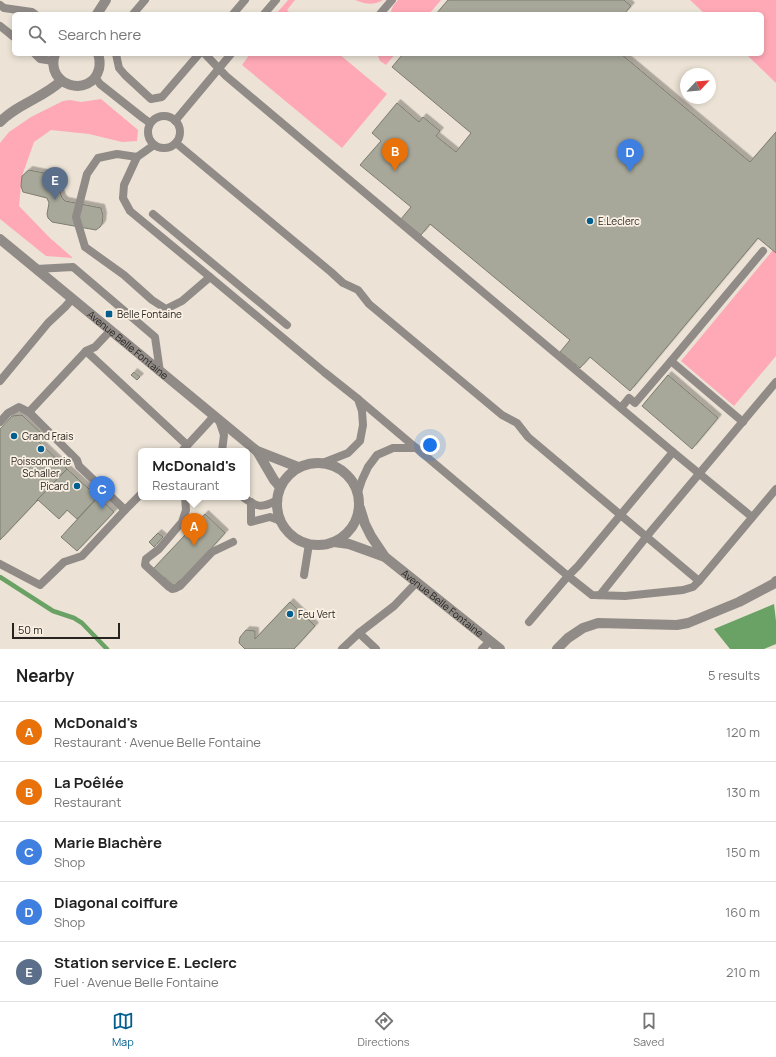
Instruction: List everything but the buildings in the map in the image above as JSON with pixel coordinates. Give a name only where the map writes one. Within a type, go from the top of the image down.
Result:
[{"type":"street","points":[[97,12],[106,0]]},
{"type":"street","points":[[54,58],[53,68],[61,81],[67,85],[82,86],[89,83],[95,77],[100,64],[98,56]]},
{"type":"street","points":[[0,122],[22,105],[53,88],[61,81]]},
{"type":"street","name":"Avenue Belle Fontaine","points":[[0,239],[257,451],[298,467]]},
{"type":"street","name":"Avenue Belle Fontaine","points":[[257,451],[280,488]]},
{"type":"street","points":[[325,462],[346,472],[354,481],[358,492],[360,508],[352,529],[344,537],[334,542],[322,545],[309,544],[297,540],[288,532],[277,511],[277,500],[280,488],[290,473],[298,467],[311,463],[325,462]]},
{"type":"street","name":"Avenue Belle Fontaine","points":[[360,508],[371,536],[385,557]]},
{"type":"street","name":"Avenue Belle Fontaine","points":[[334,542],[349,544],[385,557],[500,649]]},
{"type":"street","points":[[557,649],[578,631],[598,623],[677,625],[688,623],[739,602],[775,583],[776,581]]},
{"type":"lane","points":[[135,12],[145,0]]},
{"type":"lane","points":[[235,12],[245,0]]},
{"type":"lane","points":[[266,12],[276,0]]},
{"type":"lane","points":[[382,12],[392,0]]},
{"type":"lane","points":[[0,5],[4,8],[32,12]]},
{"type":"lane","points":[[0,26],[12,35]]},
{"type":"lane","points":[[37,56],[40,59],[54,58]]},
{"type":"lane","points":[[116,56],[119,68],[151,99],[162,97],[197,56]]},
{"type":"lane","points":[[206,56],[230,79],[752,517]]},
{"type":"lane","points":[[175,120],[229,56]]},
{"type":"lane","points":[[95,77],[100,84],[150,123]]},
{"type":"lane","points":[[162,116],[175,120],[180,129],[179,139],[168,148],[158,148],[148,137],[147,132],[150,123],[162,116]]},
{"type":"lane","points":[[176,143],[343,283],[358,290],[369,304],[502,416],[517,423],[528,437],[699,581]]},
{"type":"lane","points":[[154,145],[137,157],[124,185],[123,198],[130,211],[592,595],[625,596],[683,590],[693,587],[776,489]]},
{"type":"lane","points":[[137,157],[117,154],[98,158],[87,174],[76,217],[85,247],[124,275],[152,300],[166,309],[182,301],[210,277]]},
{"type":"lane","points":[[153,214],[287,325]]},
{"type":"lane","points":[[621,408],[628,398],[635,403],[763,251]]},
{"type":"lane","points":[[36,269],[73,267],[155,337],[160,372]]},
{"type":"lane","points":[[0,381],[48,323],[65,308],[72,299]]},
{"type":"lane","points":[[29,412],[86,351],[95,347],[110,331]]},
{"type":"lane","points":[[86,351],[185,448],[206,425],[216,418],[224,435],[223,448]]},
{"type":"lane","points":[[670,361],[743,422]]},
{"type":"lane","points":[[600,595],[647,536],[776,382]]},
{"type":"lane","points":[[325,462],[348,453],[360,441],[363,425],[362,412],[358,399]]},
{"type":"lane","points":[[0,422],[8,413],[19,407],[29,412],[77,460],[80,466],[125,510]]},
{"type":"lane","points":[[358,492],[368,467],[377,455],[393,448],[416,448]]},
{"type":"lane","points":[[529,622],[673,452]]},
{"type":"lane","points":[[0,564],[40,585],[64,562],[82,556],[138,497]]},
{"type":"lane","points":[[185,500],[186,510],[182,522],[159,549],[146,559],[145,565],[169,587],[172,589],[180,586],[212,552],[233,542]]},
{"type":"lane","points":[[248,500],[258,506],[269,505],[277,500]]},
{"type":"lane","points":[[251,502],[251,522],[270,517],[281,521]]},
{"type":"lane","points":[[304,575],[309,544]]},
{"type":"lane","points":[[342,649],[359,633],[394,606],[417,582]]},
{"type":"lane","points":[[359,633],[376,649]]},
{"type":"lane","points":[[482,649],[490,641]]},
{"type":"shaded area","points":[[288,0],[295,0],[287,10],[289,12],[278,12]]},
{"type":"shaded area","points":[[355,0],[383,0],[369,4]]},
{"type":"shaded area","points":[[398,0],[441,0],[431,12],[391,12]]},
{"type":"shaded area","points":[[690,0],[776,0],[776,83],[748,56],[764,56],[764,12],[703,12]]},
{"type":"shaded area","points":[[249,56],[341,56],[387,94],[342,148],[242,65]]},
{"type":"shaded area","points":[[378,56],[393,56],[386,65],[380,61]]},
{"type":"shaded area","points":[[101,99],[138,130],[137,141],[122,142],[89,134],[51,130],[34,142],[22,176],[19,206],[50,238],[73,258],[46,256],[0,219],[0,143],[9,132],[31,117],[63,101],[70,100],[81,102]]},
{"type":"shaded area","points":[[773,250],[776,253],[776,356],[734,406],[681,361]]},
{"type":"shaded area","points":[[774,604],[776,644],[764,649],[730,649],[714,629]]},
{"type":"waterway","points":[[0,577],[53,611],[74,618],[82,623],[107,649]]},
{"type":"place","name":"La Poêlée","points":[[395,171]]},
{"type":"place","name":"Diagonal coiffure","points":[[630,172]]},
{"type":"place","name":"Station service E. Leclerc","points":[[55,200]]},
{"type":"place","name":"E.Leclerc","points":[[590,221]]},
{"type":"place","name":"Belle Fontaine","points":[[109,314]]},
{"type":"place","name":"Grand Frais","points":[[14,436]]},
{"type":"place","name":"Poissonnerie Schaller","points":[[41,449]]},
{"type":"place","name":"Picard","points":[[77,486]]},
{"type":"place","name":"Marie Blachère","points":[[102,509]]},
{"type":"place","name":"McDonald's","points":[[194,546]]},
{"type":"place","name":"Feu Vert","points":[[290,614]]}]
